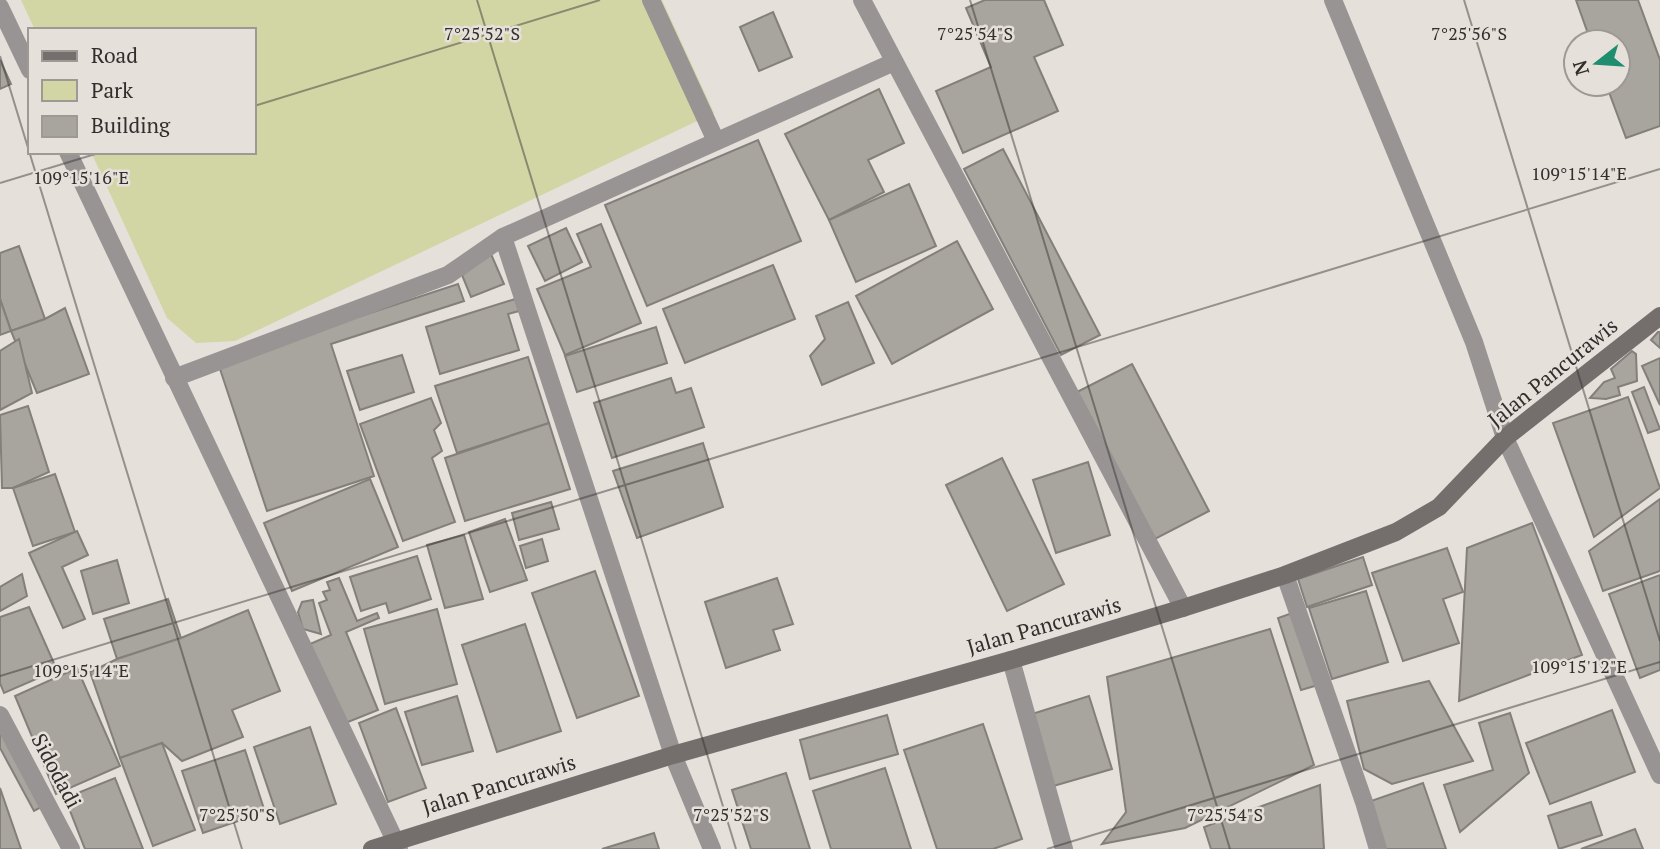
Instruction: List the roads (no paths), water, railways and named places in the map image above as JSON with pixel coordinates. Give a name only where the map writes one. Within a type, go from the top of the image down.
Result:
[{"type":"street","points":[[651,0],[716,141]]},
{"type":"street","points":[[862,0],[1183,608]]},
{"type":"street","points":[[1333,0],[1474,342],[1505,438],[1660,775]]},
{"type":"street","points":[[0,7],[28,67]]},
{"type":"street","points":[[174,378],[448,275],[503,237],[894,62]]},
{"type":"street","points":[[69,154],[397,845]]},
{"type":"street","points":[[503,237],[673,755],[712,849]]},
{"type":"street","name":"Jalan Pancurawis","points":[[372,849],[397,845],[673,755],[1011,660],[1183,608],[1285,575],[1395,532],[1439,507],[1505,438],[1660,316]]},
{"type":"street","points":[[1285,575],[1378,849]]},
{"type":"street","points":[[1011,660],[1064,849]]},
{"type":"street","name":"Sidodadi","points":[[0,715],[71,849]]}]
